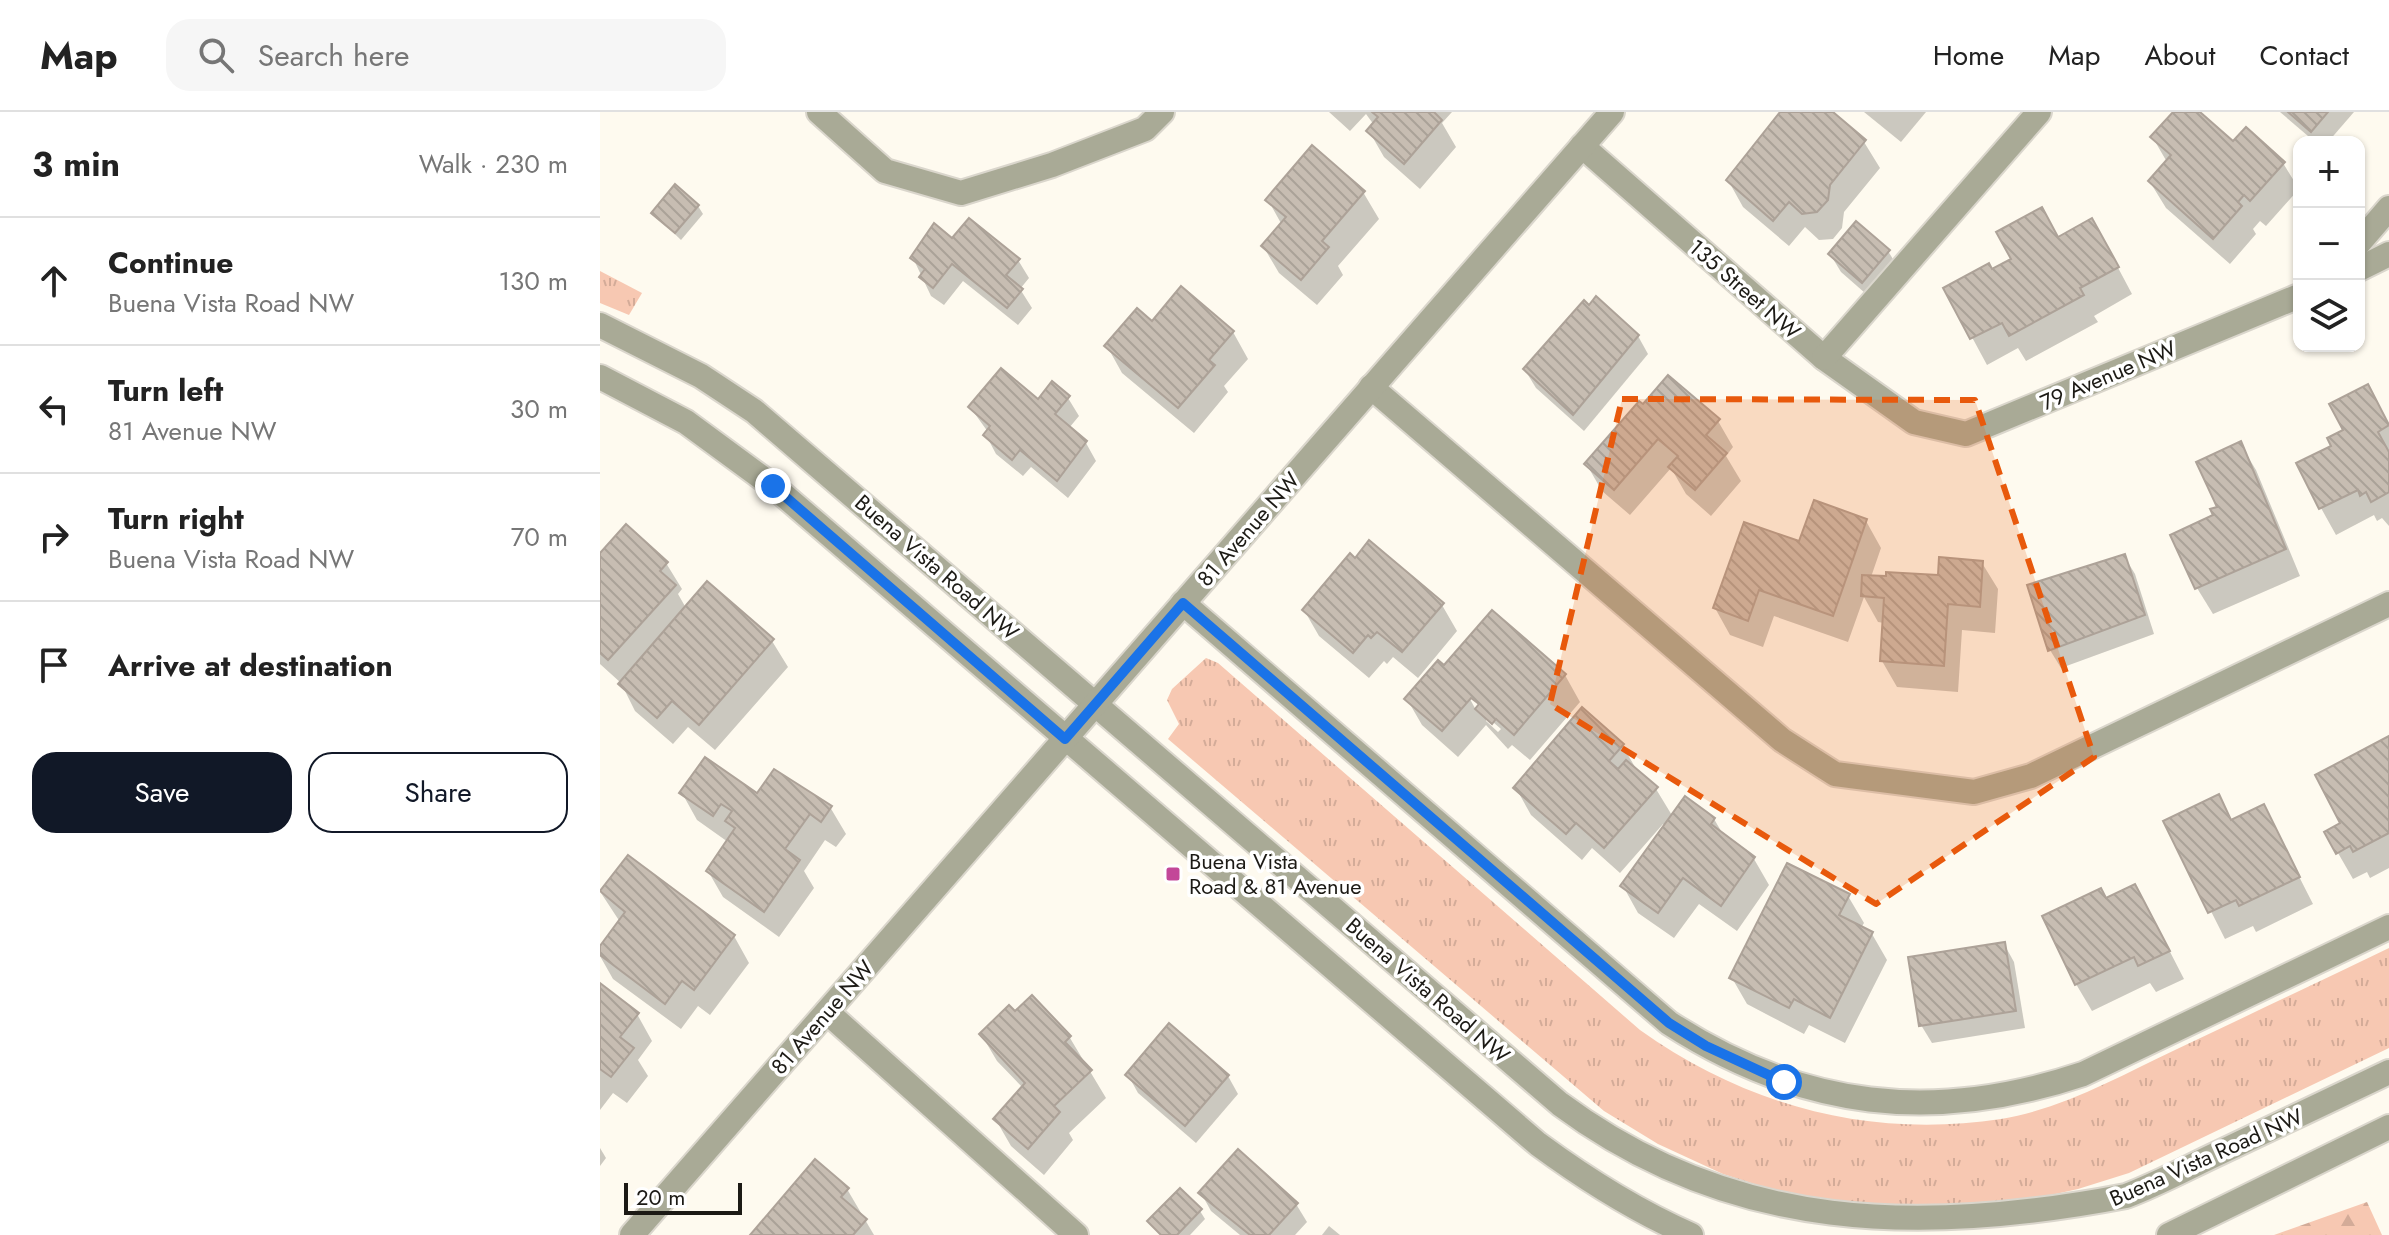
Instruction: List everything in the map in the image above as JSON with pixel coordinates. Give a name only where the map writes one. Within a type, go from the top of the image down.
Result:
[{"type":"street","points":[[819,112],[885,171],[961,193],[1052,165],[1145,129],[1162,112]]},
{"type":"street","name":"81 Avenue NW","points":[[632,1235],[1612,112]]},
{"type":"street","points":[[1824,358],[2039,112]]},
{"type":"street","name":"135 Street NW","points":[[1582,146],[1824,358],[1914,422]]},
{"type":"street","points":[[2365,236],[2389,208]]},
{"type":"street","points":[[2365,266],[2389,254]]},
{"type":"street","name":"79 Avenue NW","points":[[1914,422],[1966,434],[2293,298]]},
{"type":"street","name":"Buena Vista Road NW","points":[[600,325],[701,376],[754,411],[1560,1104],[1649,1164],[1748,1206],[1813,1223],[1893,1232],[1963,1232],[2019,1225],[2074,1213],[2128,1195],[2386,1081]]},
{"type":"street","name":"Buena Vista Road NW","points":[[601,378],[686,422],[773,486],[1538,1144],[1623,1202],[1691,1235]]},
{"type":"street","points":[[1371,387],[1782,740],[1835,774],[1974,792],[2031,776],[2389,604]]},
{"type":"street","points":[[1183,603],[1669,1023],[1706,1046],[1784,1082],[1883,1102],[1973,1101],[2035,1090],[2083,1074],[2389,927]]},
{"type":"street","points":[[827,1012],[1076,1235]]},
{"type":"street","points":[[2169,1235],[2389,1127]]},
{"type":"highlighted area","points":[[1622,399],[1975,400],[2094,757],[1876,904],[1550,704]]},
{"type":"green space","points":[[600,271],[642,293],[629,315],[600,303]]},
{"type":"green space","points":[[1206,658],[1218,663],[1640,1030],[1723,1079],[1767,1097],[1857,1120],[1904,1124],[1952,1124],[2024,1114],[2090,1090],[2389,948],[2389,1048],[2129,1173],[2078,1189],[1993,1208],[1944,1213],[1804,1200],[1723,1174],[1658,1144],[1604,1111],[1168,739],[1179,724],[1167,700],[1172,689]]},
{"type":"green space","points":[[2367,1202],[2382,1235],[2274,1235]]},
{"type":"building","points":[[1372,112],[1434,112],[1442,120],[1404,164],[1366,131],[1378,117]]},
{"type":"building","points":[[1780,112],[1833,112],[1866,140],[1830,185],[1828,200],[1817,212],[1802,214],[1789,202],[1773,221],[1726,180]]},
{"type":"building","points":[[2173,112],[2200,112],[2233,141],[2246,127],[2285,162],[2250,201],[2244,195],[2238,202],[2242,206],[2213,239],[2148,181],[2171,155],[2150,137]]},
{"type":"building","points":[[2288,112],[2328,112],[2311,132]]},
{"type":"building","points":[[1312,145],[1365,191],[1322,241],[1329,247],[1301,280],[1261,246],[1286,217],[1265,200]]},
{"type":"building","points":[[675,184],[699,205],[675,233],[651,213]]},
{"type":"building","points":[[2042,207],[2058,237],[2092,218],[2119,267],[2080,288],[2084,295],[2009,336],[2002,323],[1970,339],[1943,288],[1989,263],[1992,269],[2011,259],[1996,232]]},
{"type":"building","points":[[969,218],[1020,259],[1006,275],[1023,289],[1007,308],[952,264],[933,288],[919,277],[925,269],[910,258],[934,223],[952,238]]},
{"type":"building","points":[[1856,221],[1890,250],[1862,283],[1828,254]]},
{"type":"building","points":[[1181,286],[1234,331],[1209,360],[1215,365],[1178,408],[1104,346],[1137,308],[1152,321]]},
{"type":"building","points":[[1596,296],[1639,335],[1573,415],[1523,369],[1584,300],[1589,305]]},
{"type":"building","points":[[1001,368],[1038,399],[1052,381],[1070,396],[1055,414],[1087,441],[1057,481],[1020,450],[1012,460],[983,435],[990,426],[968,407]]},
{"type":"building","points":[[1668,375],[1720,419],[1706,435],[1727,453],[1695,490],[1668,467],[1678,456],[1658,439],[1614,490],[1584,464],[1639,401],[1643,404]]},
{"type":"building","points":[[2368,384],[2389,425],[2378,432],[2389,452],[2389,492],[2371,502],[2366,492],[2360,496],[2358,490],[2319,509],[2296,463],[2331,446],[2327,438],[2343,430],[2329,404]]},
{"type":"building","points":[[2241,441],[2286,549],[2195,589],[2170,535],[2213,515],[2210,509],[2217,507],[2196,462]]},
{"type":"building","points":[[1814,500],[1867,519],[1833,616],[1759,590],[1748,621],[1713,608],[1744,522],[1799,541]]},
{"type":"building","points":[[626,524],[668,562],[660,571],[676,585],[608,660],[600,653],[600,553]]},
{"type":"building","points":[[1369,540],[1444,603],[1402,652],[1377,632],[1371,638],[1368,635],[1353,653],[1302,610],[1350,553],[1355,558]]},
{"type":"building","points":[[2125,554],[2145,615],[2048,651],[2027,585]]},
{"type":"building","points":[[1939,557],[1983,561],[1980,607],[1948,604],[1944,666],[1880,661],[1884,598],[1861,596],[1862,575],[1886,576],[1886,572],[1938,575]]},
{"type":"building","points":[[707,581],[774,639],[699,725],[672,701],[657,718],[618,684]]},
{"type":"building","points":[[1492,610],[1566,674],[1514,735],[1496,719],[1492,724],[1475,709],[1479,704],[1471,698],[1442,731],[1404,699],[1438,660],[1444,665]]},
{"type":"building","points":[[1582,707],[1624,744],[1609,761],[1618,769],[1626,760],[1658,787],[1604,848],[1576,823],[1566,834],[1513,788]]},
{"type":"building","points":[[2389,736],[2389,833],[2353,852],[2350,846],[2336,854],[2324,832],[2340,823],[2315,775]]},
{"type":"building","points":[[705,757],[757,793],[774,769],[832,806],[821,822],[810,814],[785,849],[800,860],[764,912],[706,871],[735,828],[725,821],[732,811],[721,804],[713,816],[679,793]]},
{"type":"building","points":[[2219,794],[2231,820],[2264,804],[2300,877],[2239,906],[2236,900],[2208,913],[2163,821]]},
{"type":"building","points":[[1685,796],[1715,818],[1711,824],[1755,857],[1721,906],[1683,878],[1658,913],[1620,886]]},
{"type":"building","points":[[628,855],[735,935],[694,990],[682,981],[665,1004],[600,955],[600,946],[625,912],[600,891]]},
{"type":"building","points":[[1787,863],[1850,894],[1839,915],[1873,932],[1830,1018],[1794,999],[1789,1008],[1729,978]]},
{"type":"building","points":[[2135,884],[2170,951],[2138,966],[2134,957],[2075,985],[2042,916],[2101,888],[2106,898]]},
{"type":"building","points":[[2005,942],[2016,1011],[1919,1026],[1908,957]]},
{"type":"building","points":[[600,983],[639,1013],[620,1037],[634,1048],[611,1077],[600,1069]]},
{"type":"building","points":[[1032,995],[1071,1036],[1065,1042],[1092,1070],[1054,1106],[1060,1112],[1028,1149],[993,1119],[1025,1083],[979,1034],[1009,1005],[1015,1011]]},
{"type":"building","points":[[1169,1023],[1229,1075],[1185,1126],[1125,1075]]},
{"type":"building","points":[[1238,1149],[1298,1203],[1269,1235],[1250,1235],[1198,1193]]},
{"type":"building","points":[[815,1159],[849,1188],[841,1197],[867,1219],[853,1235],[750,1235]]},
{"type":"building","points":[[1180,1188],[1202,1209],[1177,1235],[1161,1235],[1147,1221]]},
{"type":"place","name":"Buena Vista Road & 81 Avenue","points":[[1173,874]]},
{"type":"route","points":[[773,486],[1065,739],[1183,603],[1669,1023],[1744,1066],[1784,1082]]}]
